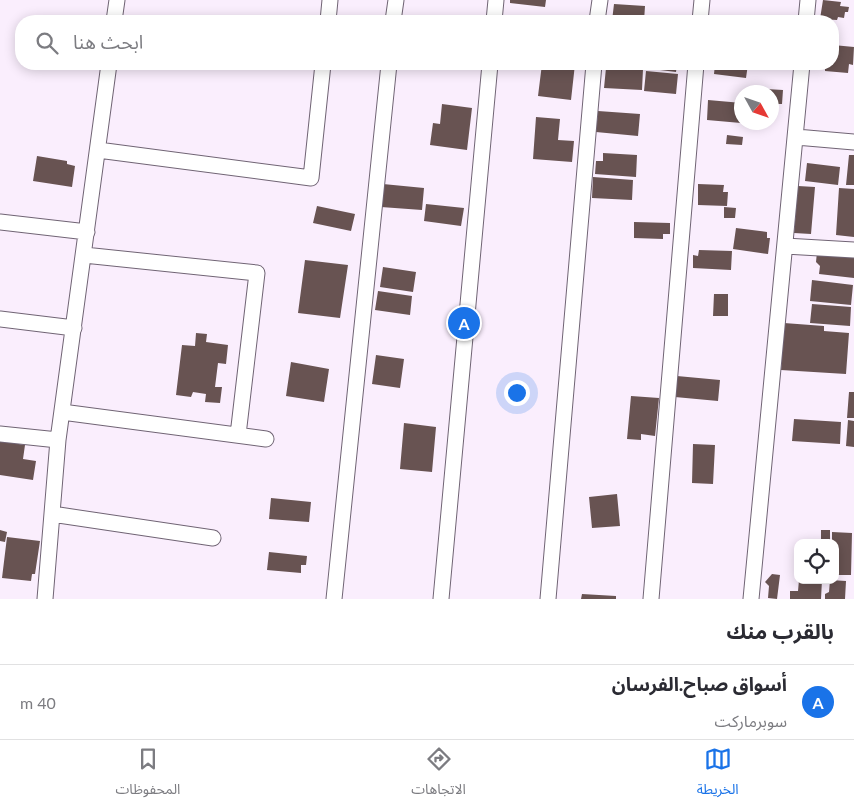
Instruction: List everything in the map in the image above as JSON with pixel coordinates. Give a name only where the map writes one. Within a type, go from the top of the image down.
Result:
[{"type":"street","points":[[115,15],[117,0]]},
{"type":"street","points":[[329,15],[330,0]]},
{"type":"street","points":[[395,15],[396,0]]},
{"type":"street","points":[[495,15],[496,0]]},
{"type":"street","points":[[598,15],[600,0]]},
{"type":"street","points":[[701,15],[702,0]]},
{"type":"street","points":[[807,15],[808,0]]},
{"type":"street","points":[[45,599],[58,440],[108,70]]},
{"type":"street","points":[[98,150],[311,178],[322,70]]},
{"type":"street","points":[[334,599],[388,70]]},
{"type":"street","points":[[441,599],[489,70]]},
{"type":"street","points":[[548,599],[593,70]]},
{"type":"street","points":[[651,599],[695,70]]},
{"type":"street","points":[[751,599],[802,70]]},
{"type":"street","points":[[796,137],[854,142]]},
{"type":"street","points":[[0,222],[87,232]]},
{"type":"street","points":[[784,246],[854,250]]},
{"type":"street","points":[[84,255],[257,273],[238,435]]},
{"type":"street","points":[[0,319],[74,328]]},
{"type":"street","points":[[62,412],[266,439]]},
{"type":"street","points":[[0,434],[58,440]]},
{"type":"street","points":[[52,514],[213,538]]},
{"type":"building","points":[[510,0],[546,0],[545,7],[510,3]]},
{"type":"building","points":[[823,0],[841,2],[840,6],[849,7],[848,12],[845,12],[844,18],[839,17],[839,15],[821,15]]},
{"type":"building","points":[[614,4],[645,6],[644,15],[613,15]]},
{"type":"building","points":[[839,46],[854,47],[853,65],[849,64],[848,73],[825,71],[839,70]]},
{"type":"building","points":[[541,70],[574,70],[571,100],[538,96]]},
{"type":"building","points":[[606,70],[643,70],[642,90],[604,88]]},
{"type":"building","points":[[660,70],[676,70],[676,72]]},
{"type":"building","points":[[714,70],[747,70],[746,78],[714,74]]},
{"type":"building","points":[[646,71],[678,74],[676,94],[644,91]]},
{"type":"building","points":[[779,90],[783,90],[782,104],[779,104]]},
{"type":"building","points":[[708,100],[734,102],[734,122],[707,120]]},
{"type":"building","points":[[442,104],[472,108],[467,150],[430,145],[433,123],[440,124]]},
{"type":"building","points":[[598,111],[640,114],[638,136],[596,132]]},
{"type":"building","points":[[536,117],[560,119],[558,140],[574,141],[572,162],[533,159]]},
{"type":"building","points":[[727,135],[743,137],[742,145],[726,144]]},
{"type":"building","points":[[603,153],[637,155],[636,177],[595,174],[596,161],[603,161]]},
{"type":"building","points":[[849,155],[854,155],[854,185],[846,185]]},
{"type":"building","points":[[37,156],[67,161],[67,164],[75,166],[72,187],[33,181]]},
{"type":"building","points":[[807,163],[840,167],[838,185],[805,181]]},
{"type":"building","points":[[593,177],[633,180],[632,200],[592,198]]},
{"type":"building","points":[[383,184],[424,188],[422,210],[381,207]]},
{"type":"building","points":[[698,184],[724,185],[723,192],[728,192],[727,206],[698,205]]},
{"type":"building","points":[[798,186],[815,187],[811,234],[794,233]]},
{"type":"building","points":[[839,188],[854,189],[854,237],[836,235]]},
{"type":"building","points":[[426,204],[464,208],[461,226],[424,221]]},
{"type":"building","points":[[317,206],[355,214],[351,231],[313,223]]},
{"type":"building","points":[[724,207],[736,208],[735,218],[724,218]]},
{"type":"building","points":[[634,222],[670,223],[670,234],[663,234],[663,239],[634,238]]},
{"type":"building","points":[[736,228],[767,232],[767,238],[770,238],[768,254],[733,249]]},
{"type":"building","points":[[699,250],[732,251],[731,270],[693,268],[693,255],[698,256]]},
{"type":"building","points":[[817,252],[854,255],[854,278],[819,274],[820,266],[816,262]]},
{"type":"building","points":[[305,260],[348,265],[340,318],[298,313]]},
{"type":"building","points":[[383,267],[416,272],[413,292],[380,287]]},
{"type":"building","points":[[812,280],[853,285],[851,305],[810,301]]},
{"type":"building","points":[[378,291],[412,296],[410,315],[375,310]]},
{"type":"building","points":[[714,294],[728,294],[728,316],[713,316]]},
{"type":"building","points":[[812,304],[851,307],[850,326],[810,323]]},
{"type":"building","points":[[784,323],[824,326],[824,331],[849,333],[846,374],[781,370]]},
{"type":"building","points":[[196,333],[207,334],[206,342],[228,345],[226,364],[218,363],[215,387],[222,387],[220,403],[205,402],[206,394],[193,392],[191,397],[176,395],[182,345],[195,346]]},
{"type":"building","points":[[376,355],[404,359],[400,388],[372,384]]},
{"type":"building","points":[[291,362],[329,369],[324,402],[286,396]]},
{"type":"building","points":[[677,376],[720,380],[718,401],[675,397]]},
{"type":"building","points":[[849,392],[854,392],[854,418],[847,418]]},
{"type":"building","points":[[631,396],[659,398],[655,436],[641,434],[641,440],[627,439]]},
{"type":"building","points":[[794,419],[841,422],[840,444],[792,441]]},
{"type":"building","points":[[848,420],[854,421],[854,447],[846,446]]},
{"type":"building","points":[[404,423],[436,427],[432,472],[400,469]]},
{"type":"building","points":[[0,441],[25,445],[23,459],[36,461],[33,480],[0,475]]},
{"type":"building","points":[[693,444],[715,445],[713,484],[692,483]]},
{"type":"building","points":[[617,494],[620,526],[592,528],[589,497]]},
{"type":"building","points":[[271,498],[311,502],[309,522],[269,519]]},
{"type":"building","points":[[0,530],[7,532],[5,542],[0,541]]},
{"type":"building","points":[[821,530],[830,530],[830,539],[821,539]]},
{"type":"building","points":[[832,532],[852,533],[851,575],[839,575],[839,539],[832,539]]},
{"type":"building","points":[[7,537],[40,541],[35,574],[32,574],[31,581],[2,578]]},
{"type":"building","points":[[269,552],[307,556],[306,565],[301,565],[301,573],[267,570]]},
{"type":"building","points":[[772,574],[780,575],[777,599],[768,598],[769,586],[765,582]]},
{"type":"building","points":[[839,581],[846,581],[845,599],[825,599],[825,594],[829,592],[830,584],[839,584]]},
{"type":"building","points":[[799,584],[822,584],[821,599],[790,599],[790,591],[798,591]]},
{"type":"building","points":[[582,594],[616,596],[616,599],[581,599]]},
{"type":"place","name":"أسواق صباح.الفرسان","points":[[464,323]]}]
